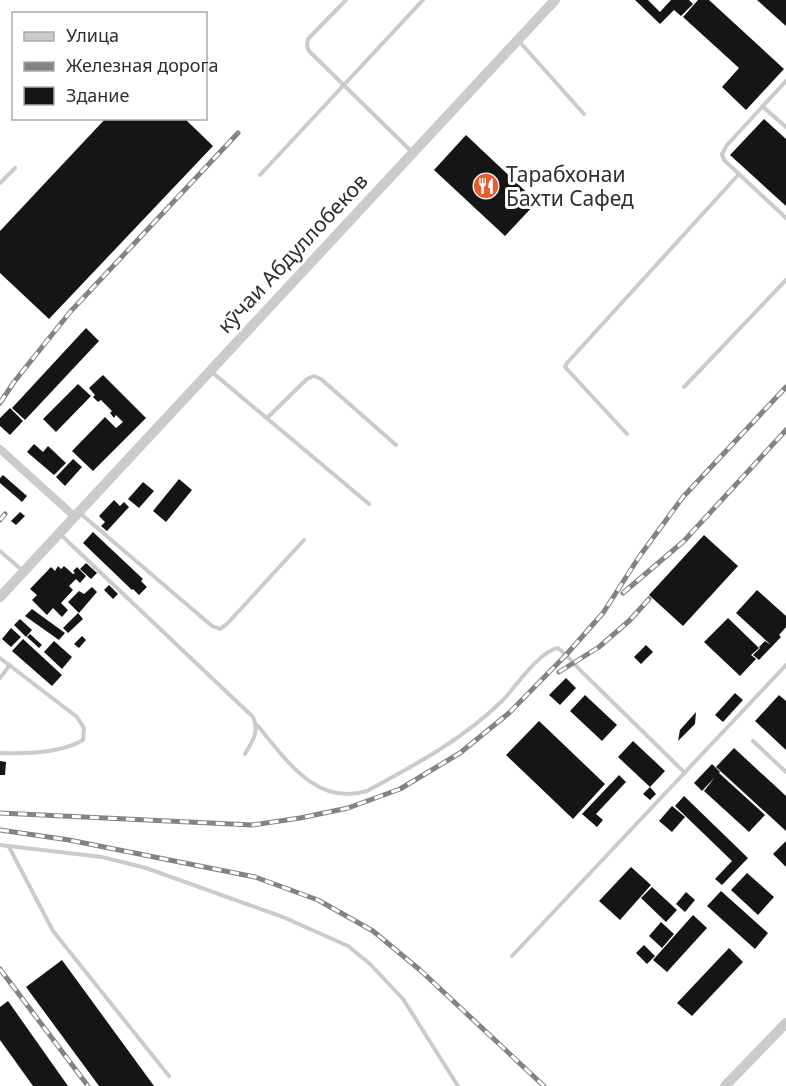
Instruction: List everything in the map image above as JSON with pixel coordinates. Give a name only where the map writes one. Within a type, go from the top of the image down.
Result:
[{"type":"street","name":"кӯчаи Абдуллобеков","points":[[0,597],[555,0]]},
{"type":"street","points":[[0,449],[76,514]]},
{"type":"street","points":[[725,1086],[786,1023]]},
{"type":"lane","points":[[346,0],[308,39],[307,46],[344,86],[413,152]]},
{"type":"lane","points":[[260,175],[423,0]]},
{"type":"lane","points":[[518,40],[584,114]]},
{"type":"lane","points":[[786,81],[727,145],[722,154],[724,160],[786,218]]},
{"type":"lane","points":[[762,106],[786,127]]},
{"type":"lane","points":[[0,183],[15,168]]},
{"type":"lane","points":[[627,434],[565,368],[567,363],[739,174]]},
{"type":"lane","points":[[684,387],[786,280]]},
{"type":"lane","points":[[210,370],[369,504]]},
{"type":"lane","points":[[267,418],[306,379],[314,376],[321,379],[396,445]]},
{"type":"lane","points":[[76,514],[212,626],[220,629],[304,540]]},
{"type":"lane","points":[[58,532],[239,702],[292,766],[318,787],[334,794],[352,795],[367,791],[447,746],[484,718],[510,693],[543,655],[558,648],[685,773]]},
{"type":"lane","points":[[0,551],[23,572]]},
{"type":"lane","points":[[0,658],[77,717],[84,728],[83,740],[73,746],[32,752],[0,753]]},
{"type":"lane","points":[[512,956],[786,665]]},
{"type":"lane","points":[[0,678],[9,666]]},
{"type":"lane","points":[[245,754],[257,725]]},
{"type":"lane","points":[[753,741],[786,772]]},
{"type":"lane","points":[[0,845],[102,857],[146,868],[283,917],[348,946],[370,964],[403,999],[458,1086]]},
{"type":"lane","points":[[8,846],[53,931],[169,1076]]},
{"type":"building","points":[[635,0],[648,0],[660,12],[671,0],[689,0],[693,4],[681,16],[674,10],[660,24]]},
{"type":"building","points":[[698,0],[709,0],[784,69],[746,110],[722,87],[739,68],[683,17]]},
{"type":"building","points":[[757,0],[786,0],[786,26]]},
{"type":"building","points":[[764,119],[786,139],[786,206],[730,155]]},
{"type":"building","points":[[104,120],[186,120],[213,146],[49,319],[0,273],[0,231]]},
{"type":"building","name":"Тарабхонаи Бахти Сафед","points":[[466,135],[537,202],[505,236],[434,170]]},
{"type":"building","points":[[86,328],[99,341],[25,420],[12,408]]},
{"type":"building","points":[[103,375],[146,418],[93,471],[72,451],[105,417],[116,428],[123,422],[116,415],[114,418],[110,413],[112,411],[101,400],[98,402],[93,397],[95,395],[89,388]]},
{"type":"building","points":[[78,384],[91,396],[56,432],[43,419]]},
{"type":"building","points":[[10,408],[23,421],[10,435],[0,426],[0,418]]},
{"type":"building","points":[[34,444],[43,452],[48,446],[66,463],[54,475],[27,452]]},
{"type":"building","points":[[73,459],[82,467],[65,486],[56,477]]},
{"type":"building","points":[[3,475],[27,496],[22,502],[0,483]]},
{"type":"building","points":[[179,479],[192,490],[166,522],[153,511]]},
{"type":"building","points":[[143,482],[154,491],[139,508],[128,499]]},
{"type":"building","points":[[114,500],[120,506],[124,502],[129,507],[107,531],[101,526],[105,522],[99,516]]},
{"type":"building","points":[[20,512],[25,516],[16,525],[11,521]]},
{"type":"building","points":[[93,532],[143,579],[141,581],[147,587],[139,595],[83,543]]},
{"type":"building","points":[[704,535],[738,566],[683,626],[649,595]]},
{"type":"building","points":[[86,563],[97,573],[91,579],[80,569]]},
{"type":"building","points":[[58,566],[61,569],[64,566],[73,574],[77,567],[86,576],[80,583],[76,579],[69,586],[73,590],[61,603],[68,610],[62,617],[53,608],[47,615],[32,600],[37,595],[30,589],[51,567],[55,571]]},
{"type":"building","points":[[109,585],[118,594],[113,599],[104,590]]},
{"type":"building","points":[[92,587],[97,592],[79,613],[68,602],[79,591],[84,594]]},
{"type":"building","points":[[757,590],[786,616],[786,627],[779,635],[781,637],[759,660],[753,655],[759,647],[765,641],[771,645],[736,613]]},
{"type":"building","points":[[32,609],[65,633],[59,640],[25,616]]},
{"type":"building","points":[[78,613],[83,619],[68,633],[63,628]]},
{"type":"building","points":[[728,618],[759,648],[751,655],[756,659],[740,676],[704,642]]},
{"type":"building","points":[[20,619],[32,630],[26,637],[14,625]]},
{"type":"building","points":[[11,628],[21,637],[11,647],[2,639]]},
{"type":"building","points":[[30,634],[42,645],[39,648],[27,637]]},
{"type":"building","points":[[82,636],[86,640],[79,648],[74,644]]},
{"type":"building","points":[[23,639],[62,675],[52,686],[12,651]]},
{"type":"building","points":[[54,641],[72,657],[62,669],[44,652]]},
{"type":"building","points":[[646,645],[653,652],[641,664],[634,657]]},
{"type":"building","points":[[566,678],[576,688],[560,705],[549,695]]},
{"type":"building","points":[[735,693],[743,700],[723,722],[715,715]]},
{"type":"building","points":[[585,695],[617,725],[602,741],[570,711]]},
{"type":"building","points":[[779,695],[786,701],[786,750],[755,721]]},
{"type":"building","points":[[696,712],[695,724],[678,741],[680,730]]},
{"type":"building","points":[[539,721],[605,784],[573,819],[506,755]]},
{"type":"building","points":[[633,741],[665,771],[650,787],[618,757]]},
{"type":"building","points":[[734,748],[786,796],[786,831],[716,767]]},
{"type":"building","points":[[0,761],[6,762],[5,775],[0,775]]},
{"type":"building","points":[[712,764],[765,815],[749,832],[704,791],[715,777],[702,791],[694,783]]},
{"type":"building","points":[[619,775],[626,782],[596,814],[603,820],[597,827],[582,814]]},
{"type":"building","points":[[650,787],[656,794],[650,800],[643,794]]},
{"type":"building","points":[[684,796],[748,858],[722,885],[715,879],[732,861],[675,806]]},
{"type":"building","points":[[672,806],[685,817],[672,832],[659,821]]},
{"type":"building","points":[[786,841],[786,867],[773,854]]},
{"type":"building","points":[[631,867],[651,885],[620,920],[599,901]]},
{"type":"building","points":[[747,873],[774,897],[758,915],[731,890]]},
{"type":"building","points":[[652,887],[677,910],[666,922],[641,898]]},
{"type":"building","points":[[721,891],[768,933],[755,949],[707,906]]},
{"type":"building","points":[[686,892],[695,900],[685,912],[676,904]]},
{"type":"building","points":[[693,915],[707,928],[667,972],[653,960]]},
{"type":"building","points":[[661,922],[674,934],[662,948],[649,936]]},
{"type":"building","points":[[644,945],[655,956],[647,964],[636,953]]},
{"type":"building","points":[[729,948],[743,962],[692,1016],[677,1003]]},
{"type":"building","points":[[62,960],[154,1086],[99,1086],[26,987]]},
{"type":"building","points":[[8,1001],[68,1086],[33,1086],[0,1040],[0,1007]]},
{"type":"railway","points":[[0,403],[71,311],[238,133]]},
{"type":"railway","points":[[0,813],[252,825],[348,808],[400,789],[460,753],[509,713],[566,655],[603,613],[639,557],[683,497],[786,387]]},
{"type":"railway","points":[[623,593],[684,541],[786,430]]},
{"type":"railway","points":[[0,520],[5,514]]},
{"type":"railway","points":[[559,672],[599,647],[630,620],[649,599]]},
{"type":"railway","points":[[0,830],[69,840],[255,877],[318,900],[373,931],[420,970],[544,1086]]},
{"type":"railway","points":[[0,969],[88,1086]]},
{"type":"place","name":"Тарабхонаи Бахти Сафед","points":[[486,186]]}]
